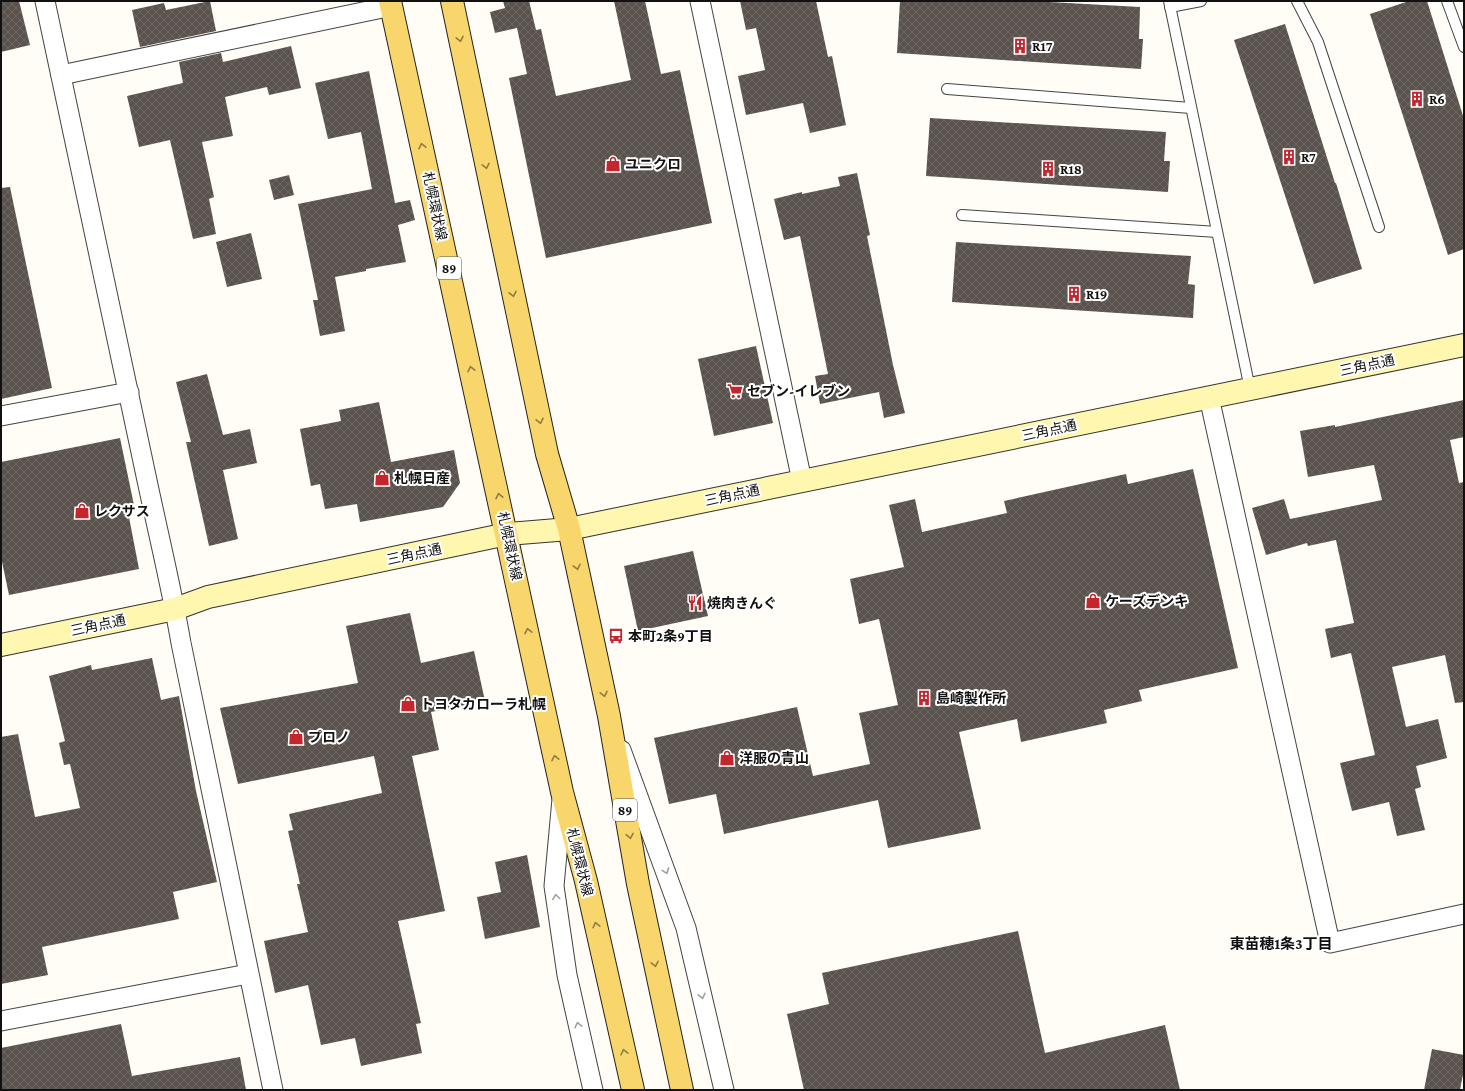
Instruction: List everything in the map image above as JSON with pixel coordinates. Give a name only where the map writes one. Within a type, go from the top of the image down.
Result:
[{"type":"main road","name":"89","points":[[452,1],[547,454],[569,529],[609,716],[638,884],[682,1090]]},
{"type":"main road","name":"札幌環状線","points":[[391,4],[562,792],[586,881],[633,1090]]},
{"type":"street","points":[[45,1],[175,610],[248,974],[273,1090]]},
{"type":"street","points":[[700,1],[802,481]]},
{"type":"street","points":[[61,75],[391,4]]},
{"type":"street","name":"三角点通","points":[[1,645],[175,610],[208,597],[507,534],[569,529],[1464,345]]},
{"type":"street","points":[[1,416],[129,392]]},
{"type":"street","points":[[1209,397],[1330,942],[1464,914]]},
{"type":"street","points":[[609,716],[686,928],[724,1090]]},
{"type":"street","points":[[562,792],[554,886],[567,975],[593,1090]]},
{"type":"street","points":[[1,1020],[248,974]]},
{"type":"lane","points":[[1201,1],[1170,4],[1250,389]]},
{"type":"lane","points":[[1297,1],[1318,42],[1379,227]]},
{"type":"lane","points":[[1447,1],[1464,47]]},
{"type":"lane","points":[[946,89],[1191,108]]},
{"type":"lane","points":[[962,215],[1217,232]]},
{"type":"building","points":[[1,1],[19,1],[30,45],[1,52]]},
{"type":"building","points":[[210,1],[216,31],[140,47],[132,10],[164,3],[166,10]]},
{"type":"building","name":"ユニクロ","points":[[503,1],[529,1],[536,30],[541,29],[556,96],[631,80],[614,1],[645,1],[661,74],[680,70],[712,223],[546,258],[509,78],[527,74],[517,28],[495,33],[490,12],[505,8]]},
{"type":"building","points":[[740,1],[816,1],[828,57],[832,56],[846,125],[810,133],[803,103],[746,115],[738,76],[765,70],[756,28],[746,30]]},
{"type":"building","points":[[900,1],[1031,1],[1140,7],[1139,39],[1143,39],[1141,69],[897,53]]},
{"type":"building","name":"R6","points":[[1409,1],[1427,1],[1464,119],[1464,249],[1448,255],[1370,14]]},
{"type":"building","name":"R7","points":[[1285,24],[1362,269],[1314,284],[1234,40]]},
{"type":"building","points":[[291,46],[301,88],[269,95],[267,87],[225,97],[233,136],[202,142],[214,197],[209,199],[216,234],[193,239],[170,140],[139,147],[127,96],[183,83],[179,62],[221,53],[223,62]]},
{"type":"building","points":[[369,71],[395,203],[410,200],[415,220],[398,225],[406,262],[366,269],[366,271],[335,277],[345,331],[320,336],[313,300],[318,300],[298,204],[372,189],[361,132],[328,139],[315,83]]},
{"type":"building","points":[[930,118],[1166,132],[1164,161],[1170,161],[1168,192],[926,176]]},
{"type":"building","points":[[857,173],[870,235],[867,236],[893,365],[905,413],[884,418],[879,392],[820,404],[815,376],[828,374],[800,236],[784,240],[774,199],[802,192],[802,194],[840,186],[838,177]]},
{"type":"building","points":[[289,175],[294,195],[274,200],[269,180]]},
{"type":"building","points":[[10,187],[52,388],[1,399],[1,188]]},
{"type":"building","points":[[251,233],[262,279],[227,287],[216,242]]},
{"type":"building","points":[[956,242],[1191,256],[1188,284],[1195,285],[1193,318],[952,302]]},
{"type":"building","name":"セブン-イレブン","points":[[756,346],[773,423],[714,436],[698,359]]},
{"type":"building","points":[[207,374],[223,435],[250,429],[257,463],[223,470],[238,539],[209,546],[186,442],[191,442],[176,382]]},
{"type":"building","points":[[1464,400],[1464,437],[1450,440],[1459,483],[1464,482],[1464,702],[1455,703],[1445,655],[1392,667],[1406,727],[1438,719],[1447,758],[1416,766],[1421,787],[1415,789],[1425,830],[1397,836],[1389,802],[1352,811],[1340,763],[1375,755],[1351,653],[1331,658],[1325,629],[1354,623],[1336,540],[1308,546],[1307,543],[1266,555],[1252,508],[1284,499],[1290,519],[1382,500],[1374,465],[1308,477],[1300,431],[1335,425],[1335,427]]},
{"type":"building","points":[[379,402],[391,462],[454,450],[460,483],[443,507],[360,522],[357,504],[325,509],[320,484],[311,486],[300,429],[341,421],[339,410]]},
{"type":"building","points":[[120,438],[135,510],[128,512],[139,569],[9,595],[1,557],[1,462]]},
{"type":"building","points":[[1193,469],[1238,668],[1139,690],[1142,701],[1104,710],[1107,723],[1021,742],[1017,719],[959,732],[981,829],[888,848],[878,800],[724,834],[716,794],[669,804],[654,738],[797,707],[813,776],[870,764],[859,713],[898,705],[879,619],[859,624],[850,579],[904,567],[889,505],[915,499],[922,532],[1007,513],[1004,501],[1126,474],[1128,484]]},
{"type":"building","points":[[693,551],[708,616],[638,631],[624,566]]},
{"type":"building","points":[[410,613],[421,663],[474,651],[485,701],[431,712],[439,750],[412,756],[445,911],[398,921],[421,1023],[416,1024],[422,1053],[361,1066],[355,1038],[321,1045],[308,985],[275,993],[264,941],[308,932],[297,884],[300,884],[288,831],[293,830],[289,814],[382,793],[374,756],[238,784],[220,708],[358,683],[346,626]]},
{"type":"building","points":[[152,658],[161,700],[179,696],[196,791],[217,882],[173,892],[179,919],[42,947],[48,975],[1,984],[1,737],[18,734],[35,817],[80,808],[70,764],[64,765],[59,743],[65,741],[49,676],[91,665],[92,670]]},
{"type":"building","points":[[527,855],[540,927],[485,939],[477,897],[501,892],[495,862]]},
{"type":"building","points":[[1018,931],[1045,1053],[1165,1025],[1180,1090],[804,1090],[787,1014],[829,1004],[822,973]]},
{"type":"building","points":[[121,1024],[132,1076],[240,1057],[246,1090],[1,1090],[1,1048]]},
{"type":"building","points":[[1432,1049],[1464,1055],[1464,1069],[1460,1090],[1424,1090]]},
{"type":"place","name":"R17","points":[[1020,46]]},
{"type":"place","name":"R6","points":[[1417,99]]},
{"type":"place","name":"R7","points":[[1289,157]]},
{"type":"place","name":"ユニクロ","points":[[613,164]]},
{"type":"place","name":"R18","points":[[1048,169]]},
{"type":"place","name":"R19","points":[[1074,294]]},
{"type":"place","name":"セブン-イレブン","points":[[735,391]]},
{"type":"place","name":"札幌日産","points":[[382,478]]},
{"type":"place","name":"レクサス","points":[[82,511]]},
{"type":"place","name":"ケーズデンキ","points":[[1093,601]]},
{"type":"place","name":"焼肉きんぐ","points":[[695,603]]},
{"type":"place","name":"本町2条9丁目","points":[[616,636]]},
{"type":"place","name":"島崎製作所","points":[[924,698]]},
{"type":"place","name":"トヨタカローラ札幌","points":[[408,704]]},
{"type":"place","name":"プロノ","points":[[296,737]]},
{"type":"place","name":"洋服の青山","points":[[727,758]]},
{"type":"district","name":"東苗穂1条3丁目","points":[[1281,944]]}]
